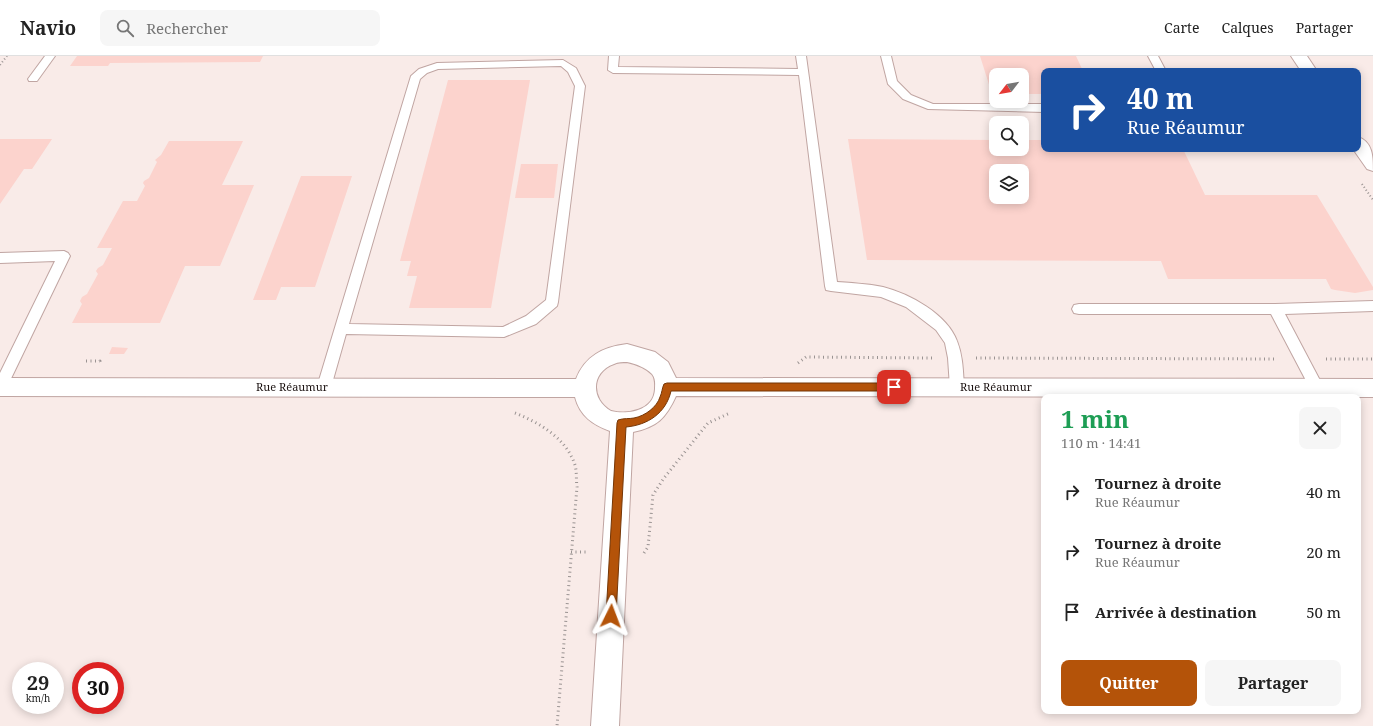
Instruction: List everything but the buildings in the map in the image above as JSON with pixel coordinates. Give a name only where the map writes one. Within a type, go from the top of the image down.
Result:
[{"type":"street","points":[[1299,56],[1307,68]]},
{"type":"street","points":[[1361,147],[1373,165]]},
{"type":"street","points":[[627,353],[640,355],[651,360],[660,367],[665,376],[667,387],[665,398],[658,409],[648,417],[635,422],[622,423],[609,421],[598,416],[590,408],[585,398],[584,388],[587,377],[593,367],[603,359],[614,355],[627,353]]},
{"type":"street","name":"Rue Réaumur","points":[[0,387],[584,388]]},
{"type":"street","name":"Rue Réaumur","points":[[667,387],[1373,388]]},
{"type":"street","points":[[605,726],[622,423]]},
{"type":"lane","points":[[34,79],[50,56]]},
{"type":"lane","points":[[614,56],[613,70],[804,72]]},
{"type":"lane","points":[[801,56],[831,286],[889,294],[911,303],[941,326],[951,342],[955,358],[957,387]]},
{"type":"lane","points":[[886,56],[892,82],[907,97],[932,107],[1041,108]]},
{"type":"lane","points":[[1153,56],[1159,68]]},
{"type":"lane","points":[[324,387],[415,78],[422,71],[437,66],[563,63],[572,70],[580,86],[552,302],[531,320],[504,332],[342,329]]},
{"type":"lane","points":[[0,258],[64,256],[0,387]]},
{"type":"lane","points":[[1079,310],[1275,309],[1373,306]]},
{"type":"lane","points":[[1275,309],[1295,343],[1317,388]]},
{"type":"path","points":[[0,65],[7,56]]},
{"type":"path","points":[[84,361],[100,361],[87,388]]},
{"type":"path","points":[[512,412],[532,419],[554,434],[566,449],[575,466],[577,487],[557,726]]},
{"type":"shaded area","points":[[0,56],[1373,56],[1373,726],[0,726]]},
{"type":"route","points":[[611,616],[622,423],[635,422],[648,417],[658,409],[665,398],[667,387],[894,387]]}]
